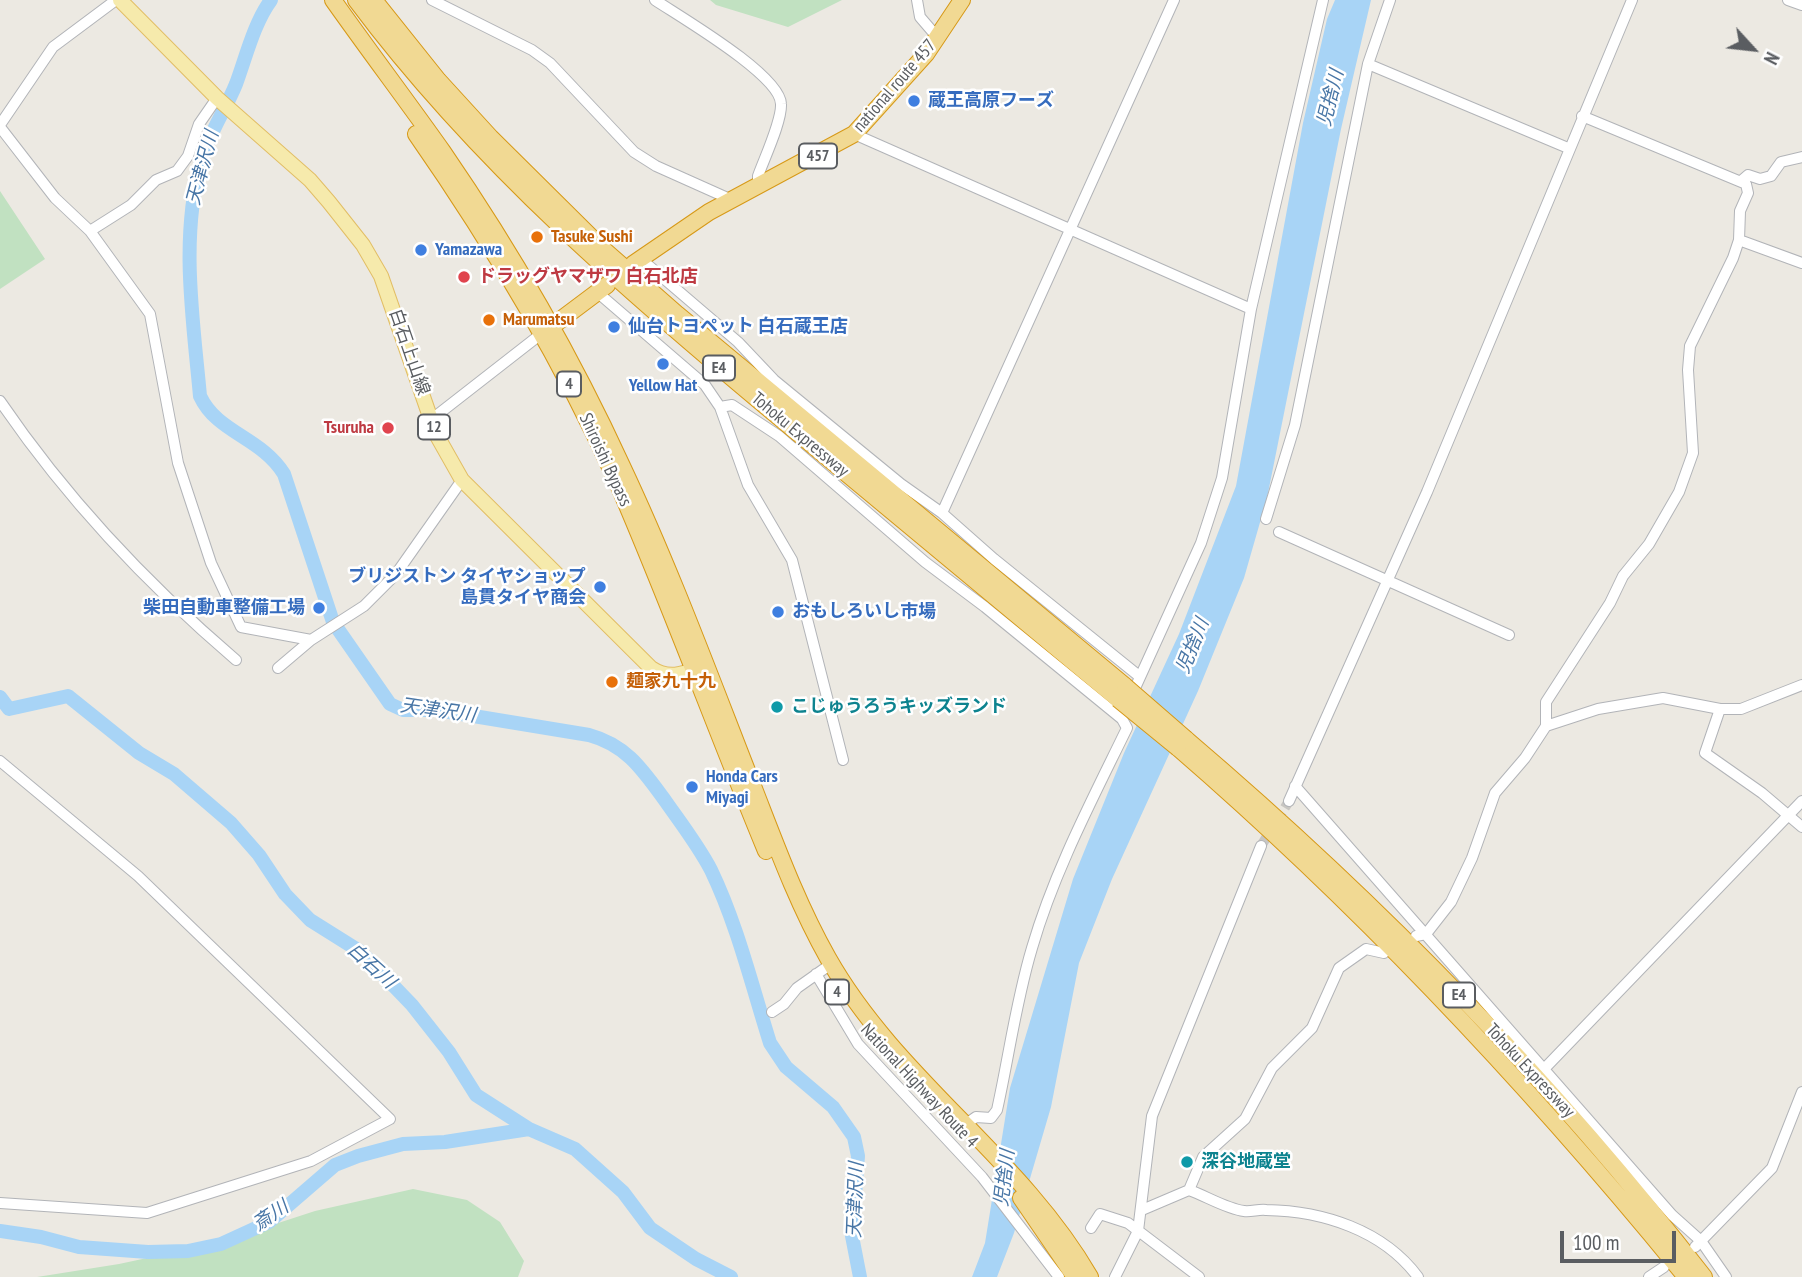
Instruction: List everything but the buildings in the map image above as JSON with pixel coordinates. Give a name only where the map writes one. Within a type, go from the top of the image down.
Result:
[{"type":"highway","name":"Shiroishi Bypass","points":[[320,0],[425,146],[546,331]]},
{"type":"highway","name":"Shiroishi Bypass","points":[[333,0],[443,153],[546,331],[700,668],[753,803]]},
{"type":"highway","name":"Tohoku Expressway","points":[[356,0],[428,90],[569,237],[666,324],[1122,692]]},
{"type":"highway","name":"Tohoku Expressway","points":[[374,0],[482,128],[603,249],[1122,692]]},
{"type":"highway","name":"national route 457","points":[[637,261],[709,212],[854,134],[938,38],[962,0]]},
{"type":"highway","points":[[546,331],[602,288]]},
{"type":"highway","name":"E4","points":[[1122,692],[1182,743]]},
{"type":"highway","name":"Tohoku Expressway","points":[[1182,743],[1430,987],[1573,1140],[1686,1277]]},
{"type":"highway","name":"Tohoku Expressway","points":[[1182,743],[1302,840],[1484,1021],[1586,1132],[1704,1277]]},
{"type":"highway","name":"National Highway Route 4","points":[[753,803],[788,902],[823,969],[871,1038],[972,1135]]},
{"type":"highway","name":"National Highway Route 4","points":[[823,969],[1070,1243],[1090,1277]]},
{"type":"highway","name":"National Highway Route 4","points":[[1031,1201],[1075,1277]]},
{"type":"main road","name":"白石上山線","points":[[118,0],[223,104],[310,180],[372,259],[391,301],[443,448],[462,480],[651,667],[660,673],[674,676],[700,668]]},
{"type":"street","points":[[118,0],[53,47],[0,126],[55,198],[90,231],[150,314],[178,463],[211,563],[241,626],[311,640]]},
{"type":"street","points":[[432,0],[532,50],[550,63],[616,135],[645,159],[732,200]]},
{"type":"street","points":[[655,0],[733,55],[755,66],[775,89],[782,108],[758,176],[758,187]]},
{"type":"street","points":[[916,0],[920,17],[938,38]]},
{"type":"street","points":[[942,513],[1174,0]]},
{"type":"street","points":[[1122,719],[1139,676],[1150,661],[1211,516],[1225,465],[1251,309],[1323,0]]},
{"type":"street","points":[[1266,519],[1295,425],[1368,64],[1390,0]]},
{"type":"street","points":[[1289,801],[1388,581],[1632,0]]},
{"type":"street","points":[[1787,0],[1802,5]]},
{"type":"street","points":[[1368,64],[1568,148]]},
{"type":"street","points":[[90,231],[131,205],[156,180],[177,171],[188,156],[199,124],[223,104]]},
{"type":"street","points":[[1421,935],[1451,902],[1472,858],[1494,793],[1525,758],[1546,726],[1546,702],[1610,603],[1623,576],[1649,544],[1671,508],[1686,475],[1693,440],[1688,370],[1690,346],[1738,240],[1739,217],[1748,190],[1741,181],[1582,116]]},
{"type":"street","points":[[854,134],[1070,232],[1251,309]]},
{"type":"street","points":[[1741,181],[1748,175],[1760,179],[1771,176],[1781,162],[1802,157]]},
{"type":"street","points":[[1738,240],[1802,263]]},
{"type":"street","points":[[637,261],[738,342],[774,380],[901,484],[942,513],[994,559],[1139,676]]},
{"type":"street","points":[[602,288],[705,385],[720,407],[748,485],[792,559],[843,760]]},
{"type":"street","points":[[432,419],[546,331]]},
{"type":"street","points":[[0,401],[53,472],[110,539],[236,660]]},
{"type":"street","points":[[720,407],[732,405],[779,436],[925,562],[985,607],[1122,719],[1127,728],[1083,819],[1040,920],[1028,962],[997,1110],[992,1118],[976,1117],[972,1135]]},
{"type":"street","points":[[278,668],[311,640],[364,606],[396,574],[462,480]]},
{"type":"street","points":[[1279,532],[1509,635]]},
{"type":"street","points":[[1546,726],[1598,709],[1664,698],[1720,709],[1741,709],[1802,685]]},
{"type":"street","points":[[1720,709],[1705,753],[1802,827]]},
{"type":"street","points":[[0,761],[138,876],[390,1119],[311,1161],[147,1213],[0,1203]]},
{"type":"street","points":[[1295,786],[1421,935],[1545,1068],[1726,1277]]},
{"type":"street","points":[[1545,1068],[1802,801]]},
{"type":"street","points":[[1115,1277],[1138,1231],[1152,1115],[1261,846]]},
{"type":"street","points":[[1189,1190],[1203,1157],[1245,1119],[1272,1068],[1312,1028],[1339,968],[1366,949],[1384,953]]},
{"type":"street","points":[[772,1012],[823,969],[858,1044],[982,1177],[1059,1277]]},
{"type":"street","points":[[1698,1244],[1772,1168],[1802,1092]]},
{"type":"street","points":[[1142,1210],[1189,1190],[1244,1211],[1266,1210],[1319,1216],[1356,1228],[1388,1245],[1418,1277]]},
{"type":"street","points":[[1091,1228],[1100,1214],[1128,1223],[1199,1277]]},
{"type":"street","points":[[1649,1277],[1664,1268]]},
{"type":"green space","points":[[710,0],[842,0],[788,27],[716,5]]},
{"type":"green space","points":[[0,191],[45,259],[0,289]]},
{"type":"green space","points":[[413,1189],[467,1200],[500,1222],[524,1261],[518,1277],[37,1277],[119,1264],[217,1243],[315,1211]]},
{"type":"water","name":"児捨川","points":[[1335,0],[1371,0],[1341,129],[1267,498],[1244,578],[1198,691],[1112,879],[1079,963],[1051,1107],[1014,1233],[997,1277],[972,1277],[985,1243],[1010,1088],[1073,879],[1124,753],[1179,634],[1236,486],[1303,123],[1327,19]]},
{"type":"waterway","name":"天津沢川","points":[[271,0],[255,30],[236,84],[208,141],[195,191],[191,220],[190,279],[200,396],[217,419],[264,451],[284,474],[333,622],[390,704],[403,710],[437,710],[602,739],[632,760],[656,788],[711,870],[736,933],[770,1043],[786,1067],[833,1107],[854,1137],[858,1156],[852,1236],[860,1277]]},
{"type":"waterway","name":"白石川","points":[[0,697],[9,709],[68,696],[139,753],[174,774],[231,823],[259,855],[285,894],[310,920],[361,952],[412,1005],[449,1052],[476,1095],[529,1129],[575,1149],[623,1192],[650,1228],[696,1259],[731,1277]]},
{"type":"waterway","name":"斎川","points":[[0,1231],[41,1237],[79,1247],[148,1252],[188,1251],[221,1244],[269,1222],[335,1165],[358,1156],[403,1144],[445,1142],[529,1129]]},
{"type":"tunnel","points":[[1261,846],[1289,801]]},
{"type":"place","name":"蔵王高原フーズ","points":[[914,101]]},
{"type":"place","name":"Tasuke Sushi","points":[[537,237]]},
{"type":"place","name":"Yamazawa","points":[[421,250]]},
{"type":"place","name":"ドラッグヤマザワ 白石北店","points":[[464,277]]},
{"type":"place","name":"Marumatsu","points":[[489,320]]},
{"type":"place","name":"仙台トヨペット 白石蔵王店","points":[[614,327]]},
{"type":"place","name":"Yellow Hat","points":[[663,364]]},
{"type":"place","name":"Tsuruha","points":[[388,428]]},
{"type":"place","name":"ブリジストン タイヤショップ 島貫タイヤ商会","points":[[600,587]]},
{"type":"place","name":"柴田自動車整備工場","points":[[319,608]]},
{"type":"place","name":"おもしろいし市場","points":[[778,612]]},
{"type":"place","name":"麺家九十九","points":[[612,682]]},
{"type":"place","name":"こじゅうろうキッズランド","points":[[777,707]]},
{"type":"place","name":"Honda Cars Miyagi","points":[[692,787]]},
{"type":"place","name":"深谷地蔵堂","points":[[1187,1162]]}]
